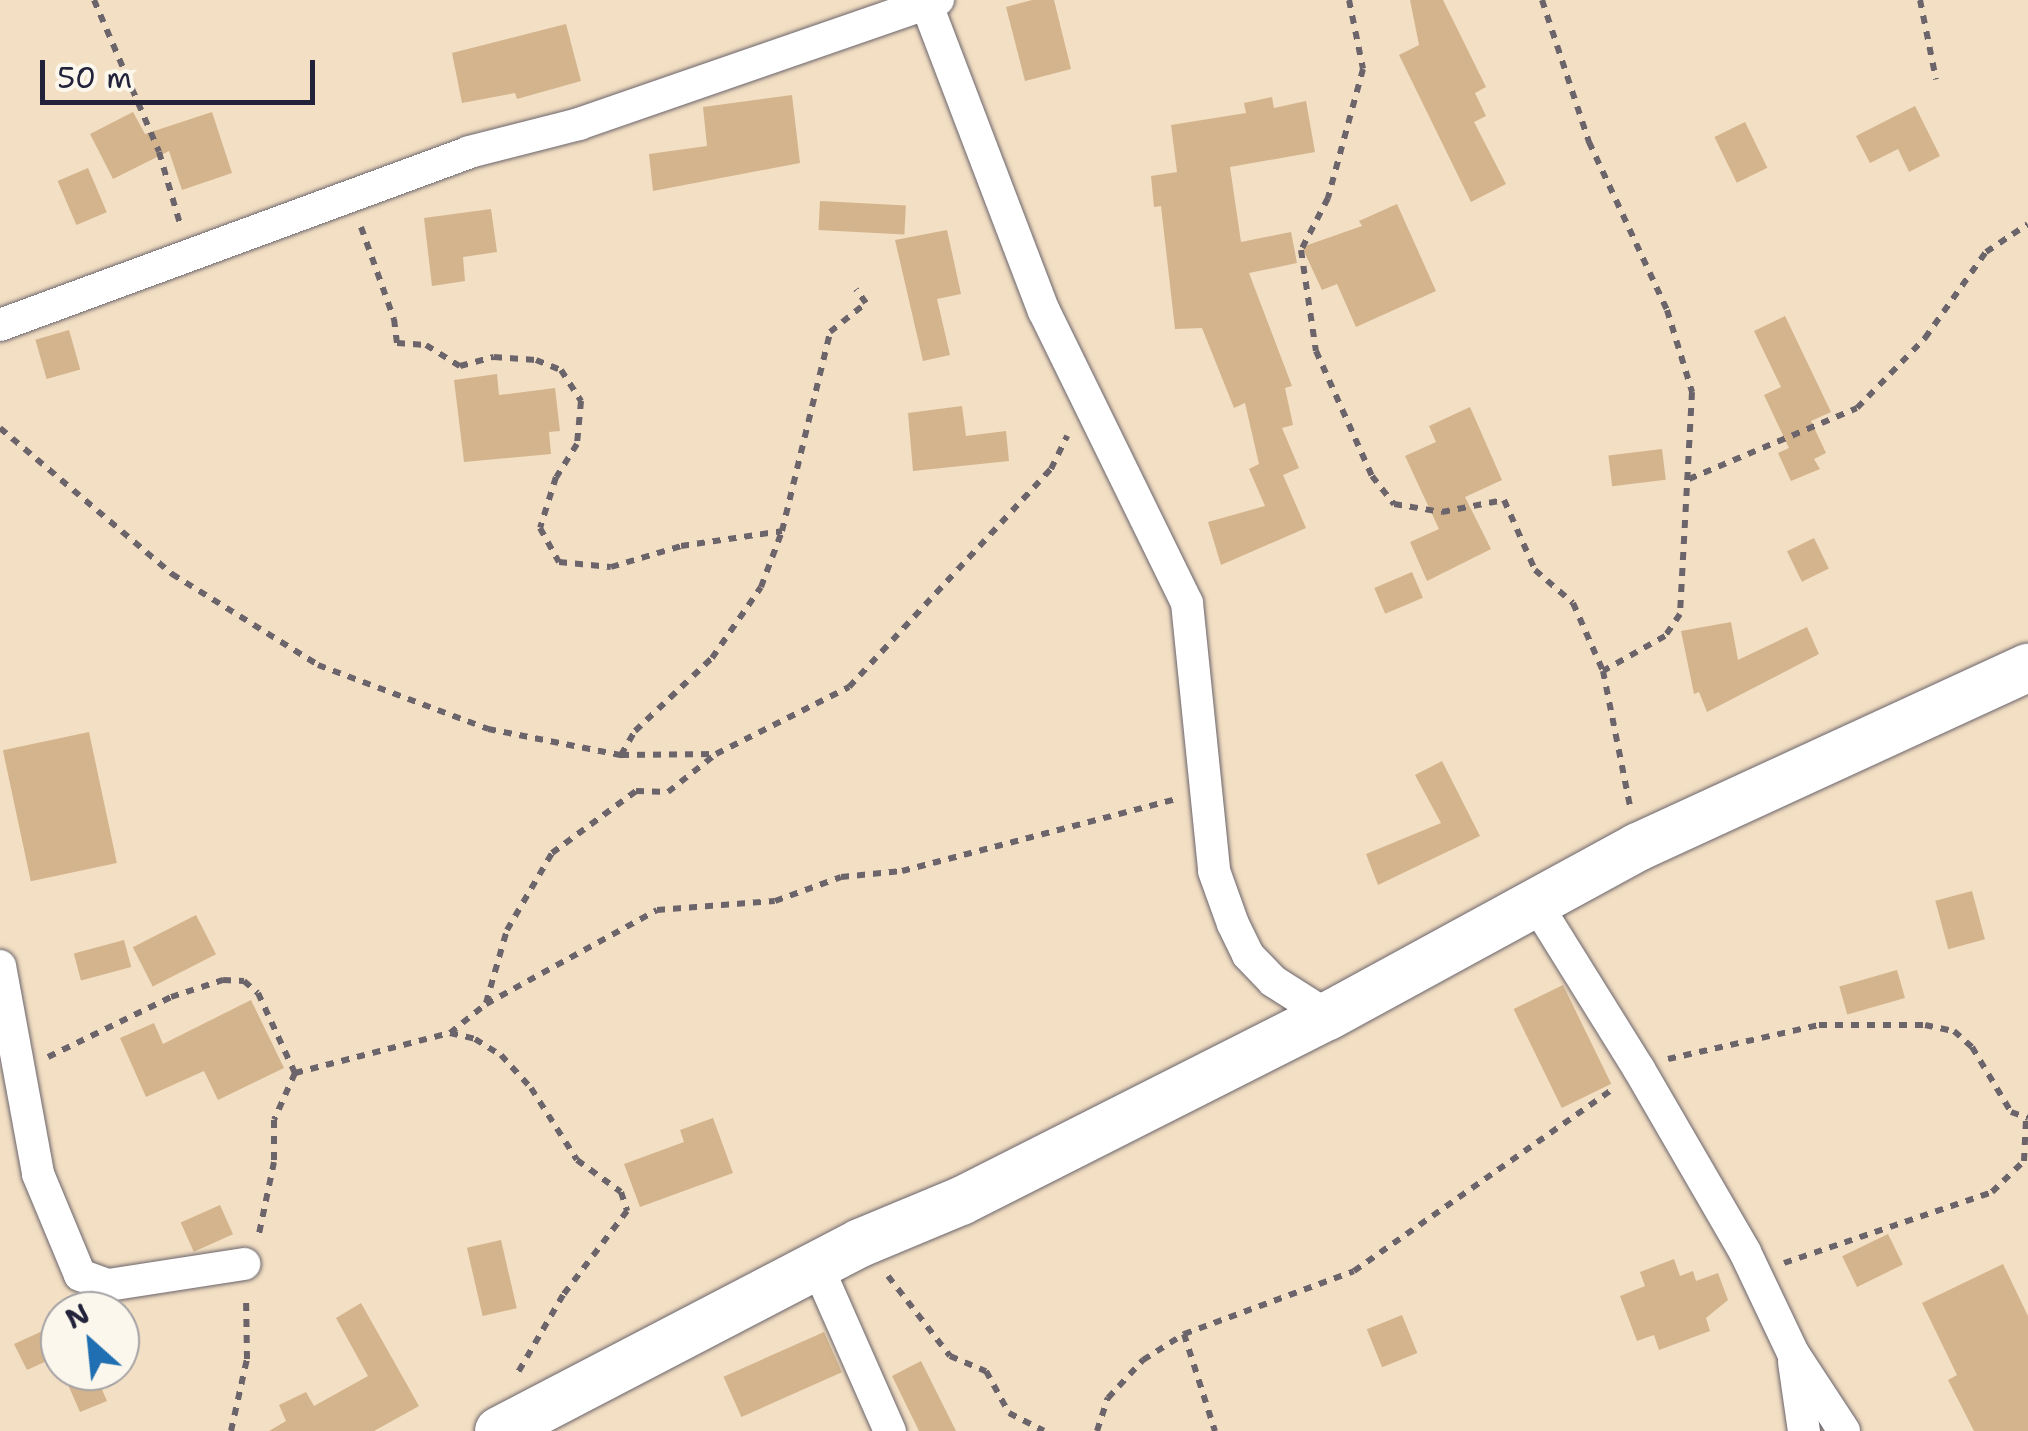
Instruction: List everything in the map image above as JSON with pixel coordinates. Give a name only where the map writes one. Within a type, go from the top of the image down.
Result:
[{"type":"street","points":[[0,325],[190,259],[468,152],[579,124],[930,1],[1084,400],[1187,603],[1214,871],[1248,955],[1272,981],[1328,1016]]},
{"type":"street","points":[[503,1410],[818,1268],[860,1243],[961,1201],[1328,1016],[1638,846],[2028,668]]},
{"type":"street","points":[[1535,902],[1745,1252],[1792,1353],[1844,1431]]},
{"type":"street","points":[[0,966],[38,1174],[80,1274],[108,1285],[244,1264]]},
{"type":"street","points":[[818,1268],[890,1431]]},
{"type":"street","points":[[1792,1353],[1804,1431]]},
{"type":"path","points":[[94,0],[159,152],[190,259]]},
{"type":"path","points":[[1350,0],[1364,69],[1328,198],[1301,250],[1316,351],[1372,476],[1394,504],[1442,512],[1504,500],[1534,570],[1572,602],[1603,672],[1638,846]]},
{"type":"path","points":[[1542,0],[1589,142],[1667,310],[1692,392],[1680,614],[1665,636],[1603,672]]},
{"type":"path","points":[[1920,0],[1936,79]]},
{"type":"path","points":[[354,196],[396,343],[426,345],[460,366],[494,357],[536,360],[561,370],[581,400],[577,444],[556,477],[540,528],[559,562],[611,567],[681,546],[782,531]]},
{"type":"path","points":[[1689,479],[1858,408],[1925,338],[1986,252],[2028,224]]},
{"type":"path","points":[[621,755],[636,731],[712,658],[762,587],[782,531],[830,332],[866,304],[856,289]]},
{"type":"path","points":[[486,1004],[507,930],[552,852],[636,792],[668,792],[716,754],[849,688],[1051,470],[1084,400]]},
{"type":"path","points":[[0,428],[172,574],[318,665],[488,728],[621,755],[716,754]]},
{"type":"path","points":[[295,1073],[450,1033],[486,1004],[657,910],[775,901],[841,877],[902,871],[1207,792]]},
{"type":"path","points":[[21,1072],[109,1024],[223,980],[244,980],[258,993],[295,1073],[274,1120],[264,1226],[244,1264],[247,1359],[230,1431]]},
{"type":"path","points":[[1096,1431],[1108,1398],[1143,1360],[1184,1334],[1363,1266],[1639,1070],[1702,1048],[1818,1024],[1924,1025],[1963,1039],[2010,1112],[2027,1119],[2024,1161],[1992,1192],[1801,1260],[1781,1264],[1745,1252]]},
{"type":"path","points":[[450,1033],[501,1055],[531,1088],[576,1160],[613,1184],[627,1202],[619,1225],[564,1295],[503,1410]]},
{"type":"path","points":[[860,1243],[950,1356],[986,1371],[1009,1413],[1044,1431]]},
{"type":"path","points":[[1184,1334],[1215,1431]]},
{"type":"building","points":[[1032,0],[1054,0],[1071,69],[1025,81],[1006,7]]},
{"type":"building","points":[[1410,0],[1443,0],[1486,87],[1475,93],[1486,116],[1474,122],[1506,184],[1471,202],[1399,55],[1419,45]]},
{"type":"building","points":[[566,24],[581,81],[517,99],[515,93],[462,103],[452,53]]},
{"type":"building","points":[[792,95],[800,163],[653,191],[649,154],[707,146],[703,107]]},
{"type":"building","points":[[1272,97],[1274,108],[1306,101],[1315,152],[1230,167],[1241,242],[1291,232],[1297,263],[1249,273],[1292,386],[1285,388],[1293,425],[1282,428],[1299,468],[1283,475],[1306,528],[1221,565],[1208,522],[1265,506],[1249,469],[1259,464],[1245,403],[1234,408],[1202,328],[1175,329],[1161,206],[1154,207],[1151,176],[1177,172],[1171,125],[1246,113],[1244,103]]},
{"type":"building","points":[[1915,106],[1940,156],[1909,172],[1898,149],[1870,163],[1856,136]]},
{"type":"building","points":[[133,112],[145,134],[212,112],[232,173],[182,190],[169,151],[113,179],[90,134]]},
{"type":"building","points":[[1745,122],[1767,168],[1737,183],[1714,137]]},
{"type":"building","points":[[88,168],[107,212],[76,225],[58,181]]},
{"type":"building","points":[[820,201],[906,206],[904,234],[818,230]]},
{"type":"building","points":[[1397,204],[1436,291],[1356,327],[1337,284],[1322,290],[1302,247],[1362,226],[1359,221]]},
{"type":"building","points":[[491,209],[497,252],[463,257],[465,281],[432,286],[424,218]]},
{"type":"building","points":[[947,230],[961,294],[937,299],[950,355],[923,361],[895,240]]},
{"type":"building","points":[[1785,316],[1831,412],[1811,421],[1826,453],[1814,459],[1820,469],[1791,481],[1778,453],[1789,448],[1764,395],[1781,387],[1754,331]]},
{"type":"building","points":[[69,330],[80,369],[47,379],[35,340]]},
{"type":"building","points":[[497,374],[499,395],[555,388],[560,431],[549,432],[551,454],[464,462],[454,380]]},
{"type":"building","points":[[962,406],[966,436],[1006,431],[1009,461],[913,471],[908,413]]},
{"type":"building","points":[[1470,407],[1502,480],[1465,497],[1491,549],[1427,581],[1410,542],[1439,529],[1405,456],[1436,442],[1429,426]]},
{"type":"building","points":[[1662,449],[1666,480],[1612,486],[1608,456]]},
{"type":"building","points":[[1814,538],[1829,569],[1802,582],[1787,551]]},
{"type":"building","points":[[1412,572],[1423,598],[1385,614],[1374,588]]},
{"type":"building","points":[[1731,622],[1738,660],[1807,627],[1819,654],[1707,712],[1699,692],[1694,694],[1681,631]]},
{"type":"building","points":[[89,732],[117,863],[31,881],[3,750]]},
{"type":"building","points":[[1442,761],[1480,836],[1378,885],[1366,854],[1441,823],[1415,775]]},
{"type":"building","points":[[1972,891],[1985,939],[1948,949],[1935,901]]},
{"type":"building","points":[[196,915],[216,954],[153,986],[133,947]]},
{"type":"building","points":[[124,940],[131,967],[81,981],[74,953]]},
{"type":"building","points":[[1897,970],[1905,998],[1847,1014],[1839,987]]},
{"type":"building","points":[[1563,985],[1611,1084],[1562,1108],[1514,1009]]},
{"type":"building","points":[[251,1000],[284,1068],[218,1100],[204,1071],[146,1097],[120,1038],[154,1023],[163,1044]]},
{"type":"building","points":[[713,1118],[733,1173],[640,1207],[624,1164],[684,1142],[680,1130]]},
{"type":"building","points":[[220,1205],[233,1234],[194,1252],[181,1222]]},
{"type":"building","points":[[1888,1234],[1903,1265],[1857,1287],[1842,1256]]},
{"type":"building","points":[[501,1240],[517,1308],[483,1316],[467,1248]]},
{"type":"building","points":[[1674,1259],[1680,1276],[1693,1271],[1696,1281],[1718,1273],[1728,1300],[1706,1318],[1710,1331],[1659,1350],[1654,1335],[1637,1341],[1620,1296],[1645,1286],[1640,1272]]},
{"type":"building","points":[[2003,1264],[2028,1316],[2028,1431],[1974,1431],[1948,1380],[1957,1375],[1922,1303]]},
{"type":"building","points":[[361,1303],[419,1406],[374,1431],[269,1431],[286,1421],[279,1405],[306,1392],[314,1406],[368,1376],[336,1318]]},
{"type":"building","points":[[1402,1315],[1417,1353],[1382,1367],[1367,1329]]},
{"type":"building","points":[[40,1332],[40,1364],[27,1370],[14,1344]]},
{"type":"building","points":[[824,1332],[842,1372],[741,1417],[724,1377]]},
{"type":"building","points":[[921,1361],[956,1431],[919,1431],[892,1376]]},
{"type":"building","points":[[71,1391],[103,1391],[107,1401],[80,1412]]}]
